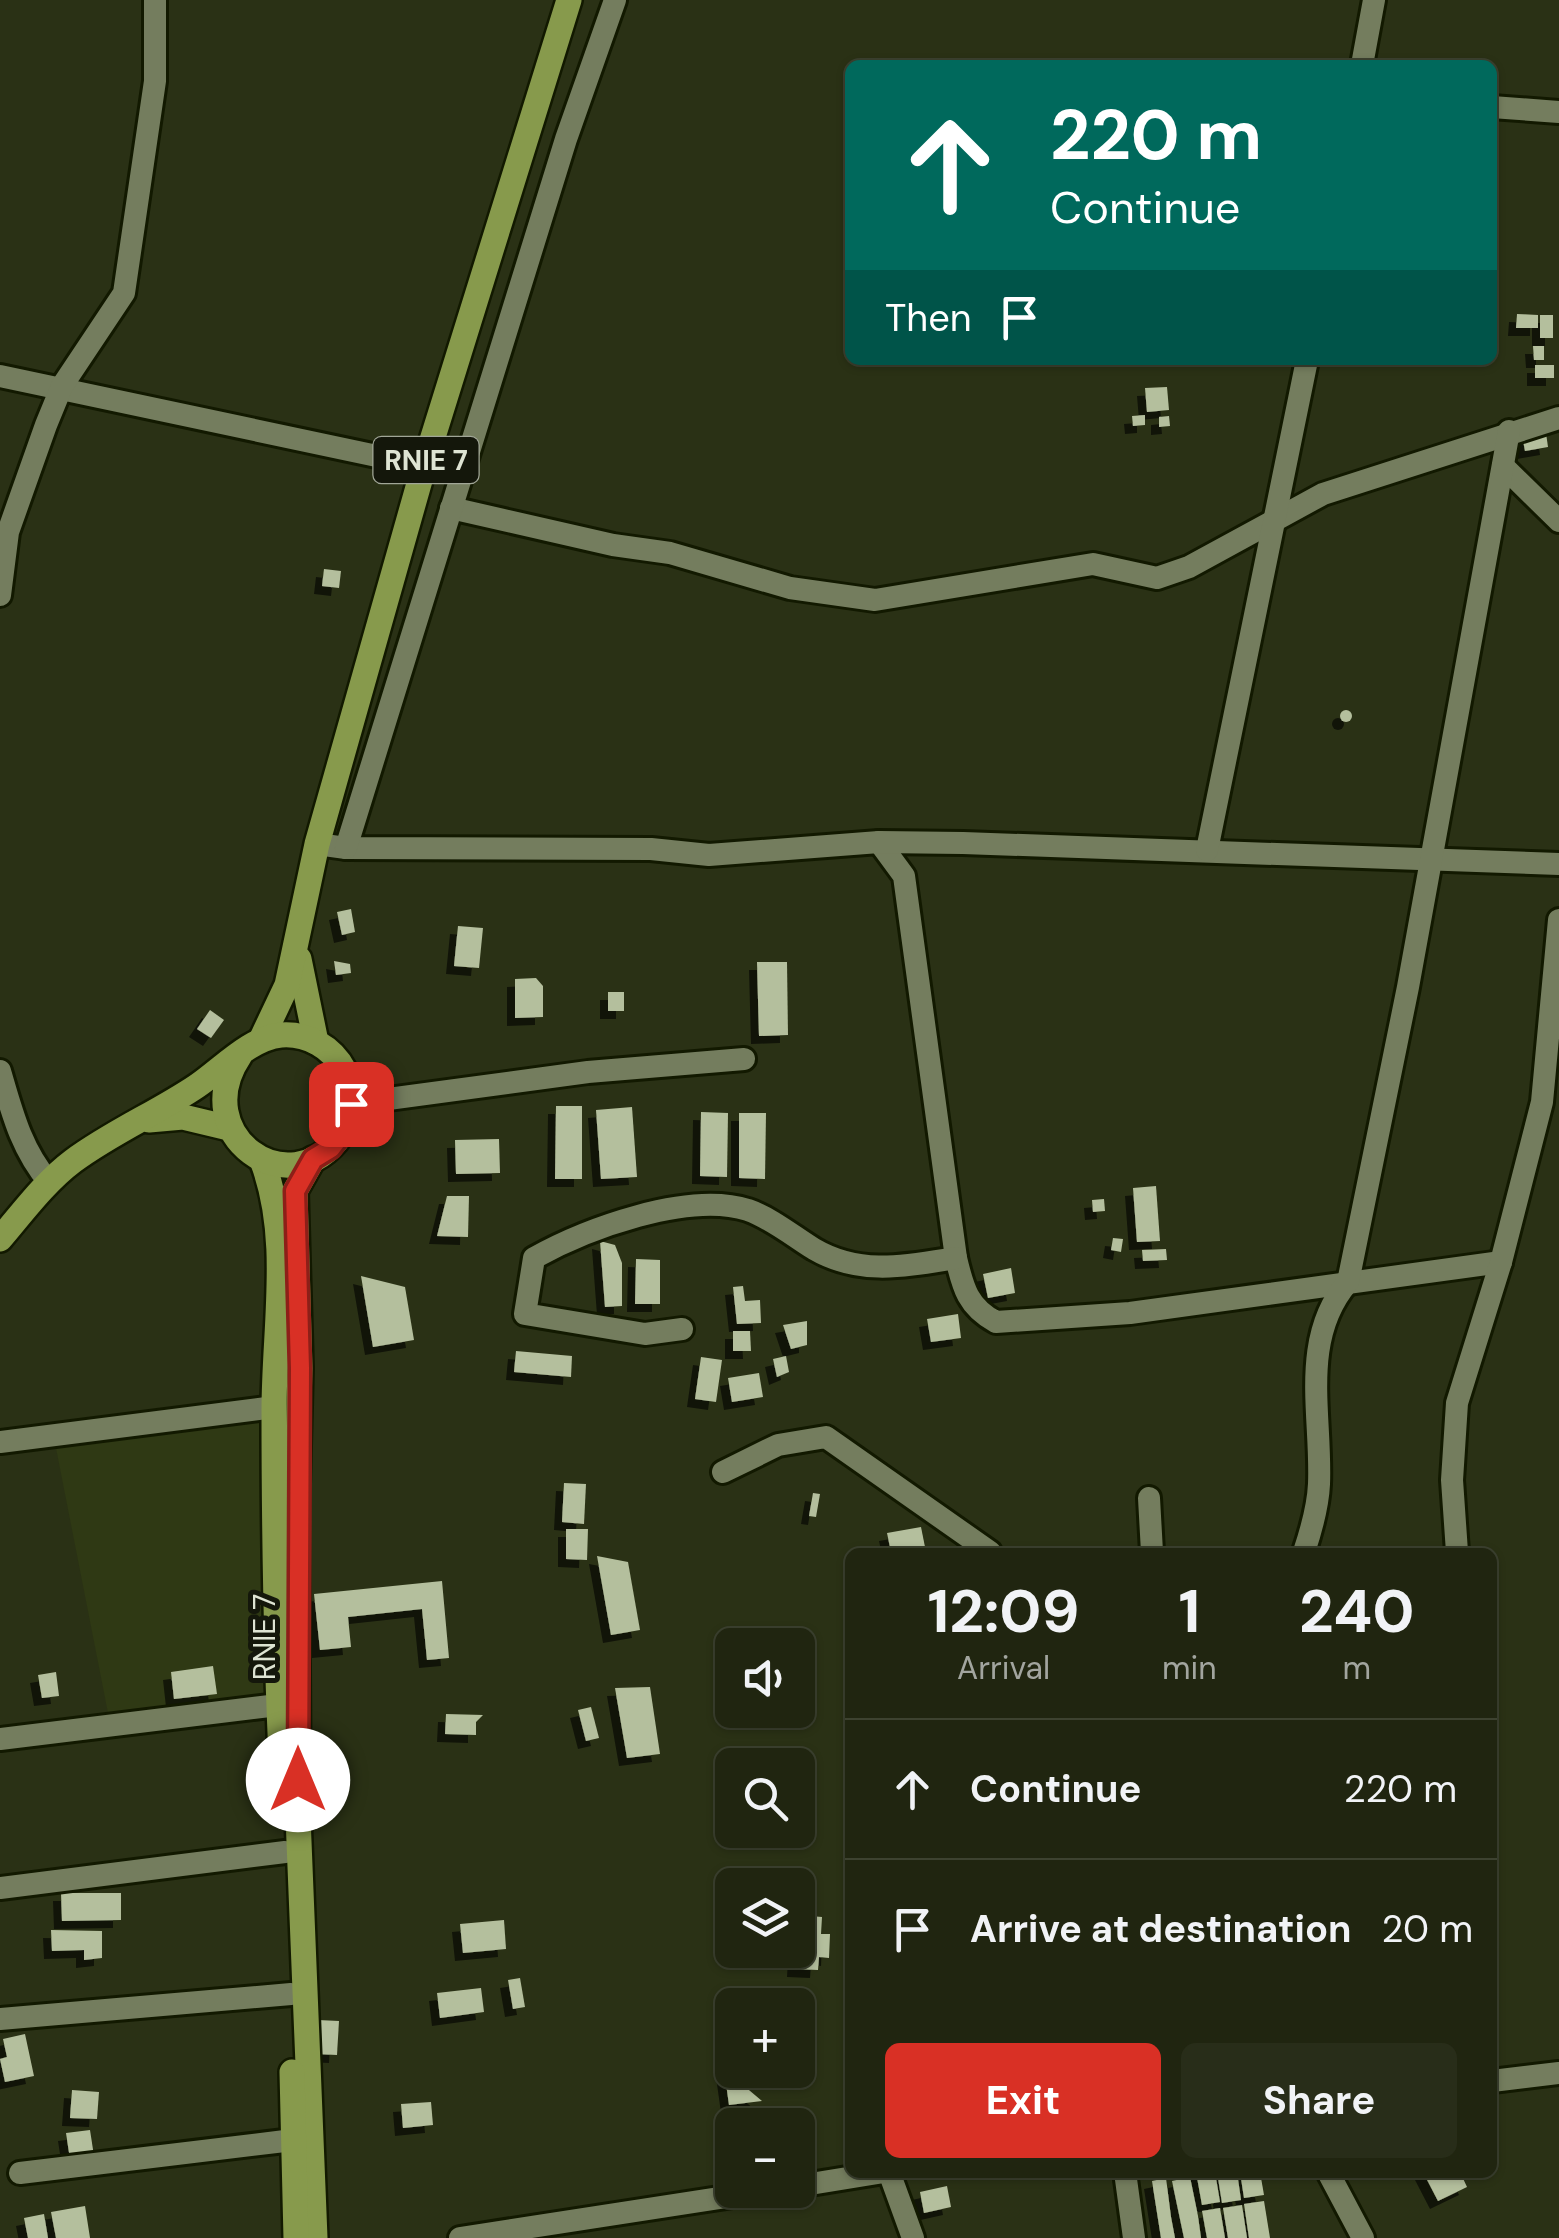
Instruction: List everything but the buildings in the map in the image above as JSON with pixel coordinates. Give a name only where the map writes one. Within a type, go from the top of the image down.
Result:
[{"type":"main road","name":"RNIE 7","points":[[240,1055],[261,1040],[287,985],[317,844],[424,466],[570,0]]},
{"type":"main road","name":"RNIE 7","points":[[298,924],[300,977],[316,1042],[345,1071],[351,1104],[344,1131],[331,1148],[313,1159],[295,1191],[300,1368],[296,1522],[298,1817],[315,2238]]},
{"type":"main road","points":[[261,1040],[280,1035],[316,1042]]},
{"type":"main road","points":[[0,1239],[50,1182],[134,1122],[185,1094],[240,1055]]},
{"type":"main road","points":[[240,1055],[223,1090],[229,1128],[242,1147],[262,1160],[296,1164],[313,1159]]},
{"type":"main road","points":[[134,1122],[183,1117],[229,1128]]},
{"type":"main road","name":"RNIE 7","points":[[262,1160],[276,1210],[278,1706],[291,1994],[296,2238]]},
{"type":"street","points":[[0,595],[17,502],[62,386],[124,293],[156,81],[156,0]]},
{"type":"street","points":[[346,848],[566,139],[615,0]]},
{"type":"street","points":[[1363,60],[1374,0]]},
{"type":"street","points":[[1497,107],[1559,112]]},
{"type":"street","points":[[1207,850],[1278,516],[1305,365]]},
{"type":"street","points":[[0,376],[62,386],[424,466]]},
{"type":"street","points":[[452,508],[613,545],[670,552],[790,588],[876,600],[1092,564],[1157,578],[1189,568],[1322,494],[1559,418]]},
{"type":"street","points":[[1305,1548],[1319,1485],[1314,1390],[1320,1340],[1332,1301],[1348,1282],[1509,432]]},
{"type":"street","points":[[1503,466],[1559,521]]},
{"type":"street","points":[[317,844],[346,848],[651,848],[709,855],[878,842],[1559,864]]},
{"type":"street","points":[[878,842],[904,876],[956,1258],[964,1291],[977,1312],[996,1322],[1130,1313],[1500,1262]]},
{"type":"street","points":[[1457,1548],[1452,1480],[1456,1403],[1500,1262],[1542,1102],[1559,920]]},
{"type":"street","points":[[351,1104],[588,1072],[744,1058]]},
{"type":"street","points":[[0,1071],[30,1160],[50,1182]]},
{"type":"street","points":[[682,1329],[645,1334],[525,1314],[531,1264],[553,1247],[625,1219],[728,1205],[752,1211],[836,1261],[860,1268],[956,1258]]},
{"type":"street","points":[[0,1442],[274,1407]]},
{"type":"street","points":[[723,1472],[778,1445],[826,1438],[984,1548]]},
{"type":"street","points":[[1150,1498],[1152,1548]]},
{"type":"street","points":[[0,1739],[278,1706]]},
{"type":"street","points":[[0,1888],[285,1852]]},
{"type":"street","points":[[0,2019],[291,1994]]},
{"type":"street","points":[[1497,2080],[1559,2073]]},
{"type":"street","points":[[20,2174],[293,2140]]},
{"type":"street","points":[[815,2183],[849,2178]]},
{"type":"street","points":[[889,2178],[913,2238]]},
{"type":"street","points":[[1125,2178],[1134,2238]]},
{"type":"street","points":[[1331,2178],[1362,2238]]},
{"type":"street","points":[[460,2238],[509,2234],[715,2199]]},
{"type":"shaded area","points":[[259,1418],[265,1695],[108,1713],[55,1443]]},
{"type":"route","points":[[298,1780],[296,1522],[300,1368],[295,1191],[313,1159],[331,1148],[344,1131],[351,1104]]}]
